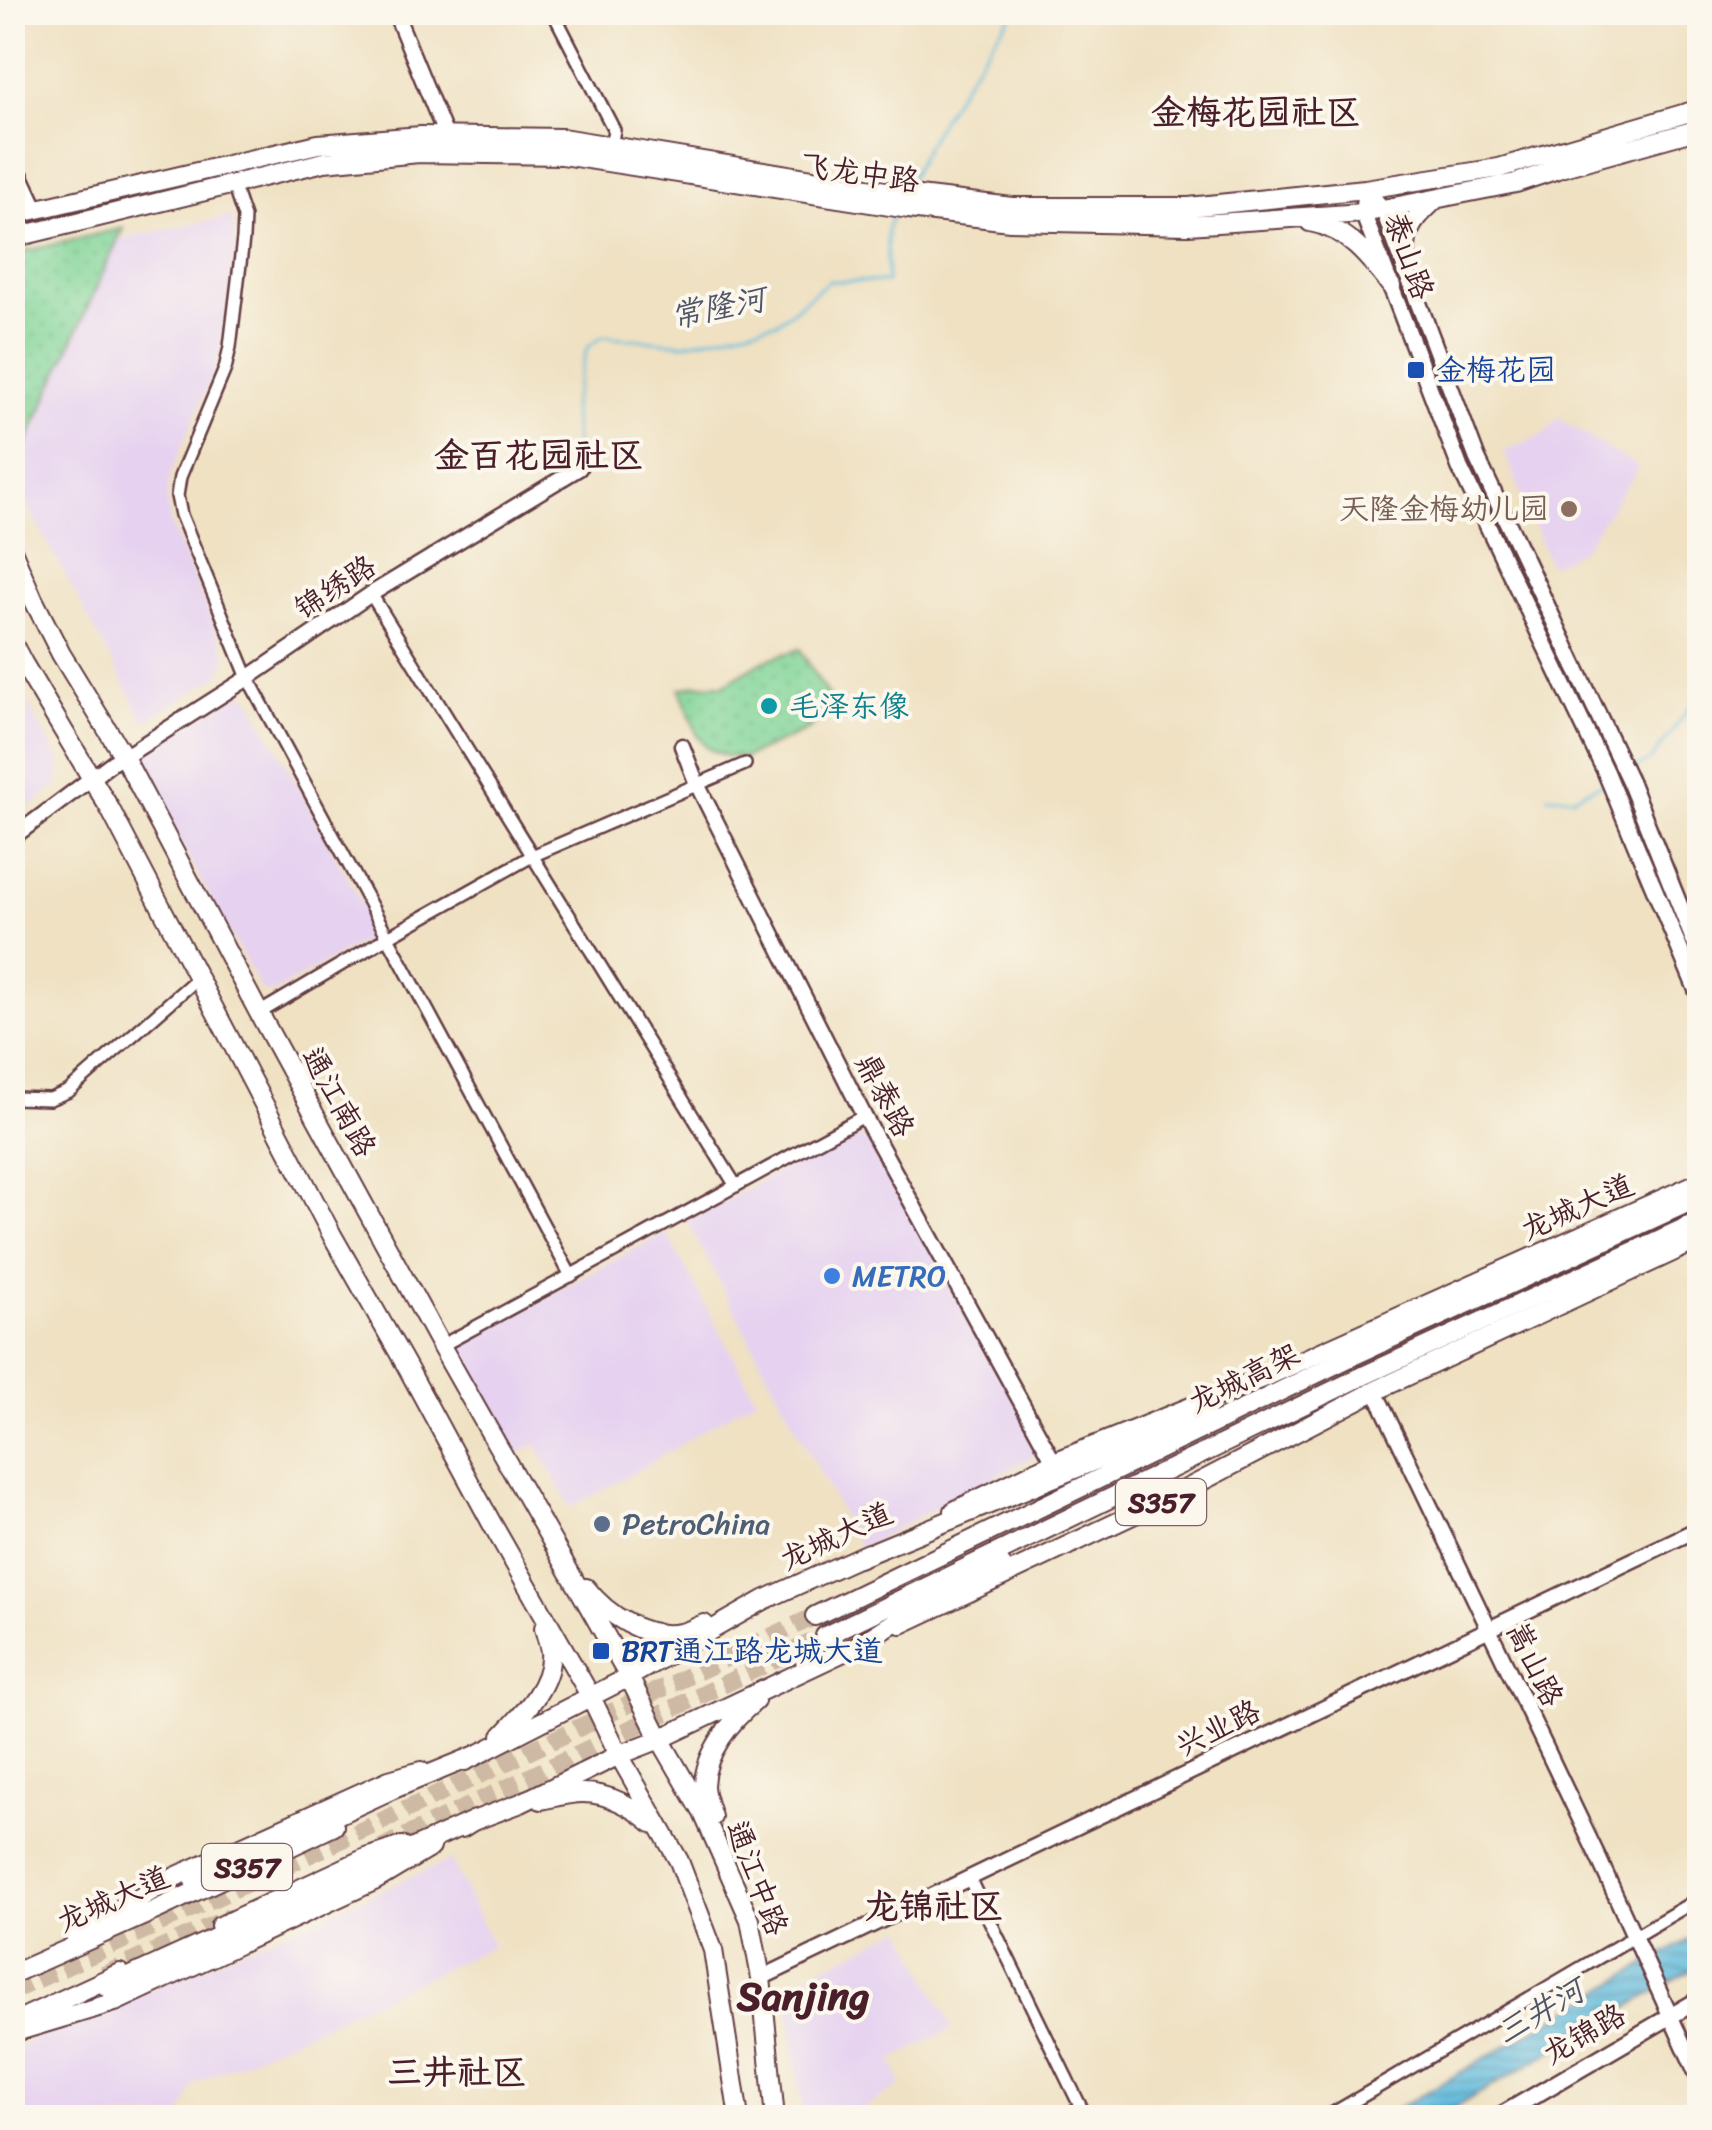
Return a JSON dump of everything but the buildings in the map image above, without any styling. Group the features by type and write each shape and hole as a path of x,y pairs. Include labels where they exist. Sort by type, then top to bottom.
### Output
{"main road":[{"name":"飞龙中路","path":"12,238 324,162 418,153 562,156 900,200 1012,207 1188,206 1365,188 1499,168 1700,109"},
{"name":"飞龙中路","path":"12,214 318,144 445,136 562,138 1010,220 1188,225 1363,213 1516,183 1700,129"},
{"name":"泰山路","path":"1365,188 1383,209 1477,458 1612,768 1612,789 1700,998"},
{"name":"泰山路","path":"1365,188 1363,213 1460,468 1612,768 1630,782 1700,956"},
{"path":"1406,272 1406,239 1416,218 1436,199"},
{"path":"1285,218 1323,224 1350,240 1372,260 1391,286"},
{"name":"通江南路","path":"12,550 61,654 124,757 442,1346 629,1676"},
{"path":"12,642 93,780 332,1235 679,1861 713,1950 739,2118"},
{"name":"龙城大道","path":"12,1974 374,1807 591,1697 764,1600 1054,1462 1266,1377 1700,1182"},
{"name":"龙城高架","path":"815,1616 1354,1356 1700,1197"},
{"name":"龙城高架","path":"825,1636 1370,1383 1700,1221"},
{"path":"1370,1383 1700,1239"},
{"path":"858,1558 1354,1356"},
{"name":"S357","path":"12,2023 366,1858 521,1804 618,1755 772,1687 862,1643 926,1602 1370,1383"},
{"path":"559,1554 611,1613 656,1634 680,1633 764,1600"},
{"path":"194,1881 486,1750 537,1694 551,1656 543,1623 525,1581"},
{"name":"通江中路","path":"629,1676 702,1813 750,1920 761,1978 775,2118"},
{"path":"727,1865 704,1785 726,1728 772,1687"},
{"path":"521,1804 582,1793 599,1795 636,1810 670,1843"},
{"path":"108,1987 474,1821"},
{"path":"12,2033 115,2002 376,1880 474,1821"},
{"name":"龙锦路","path":"1496,2118 1700,1999"},
{"name":"龙锦路","path":"1513,2118 1671,2015 1700,2010"}],"street":[{"path":"394,12 454,154"},
{"path":"553,12 614,130 610,146"},
{"path":"12,154 38,209"},
{"path":"233,184 244,217 244,239 230,347 225,369 180,477 177,496 182,516 248,678 571,1276"},
{"name":"锦绣路","path":"12,849 112,762 248,678 372,594 578,468"},
{"path":"372,594 736,1186"},
{"name":"鼎泰路","path":"682,746 697,784 864,1116 1054,1462"},
{"path":"260,1014 532,856 745,764"},
{"name":"锦绣路","path":"12,838 93,780"},
{"path":"12,1098 50,1099 68,1091 199,977"},
{"path":"442,1346 864,1116"},
{"name":"嵩山路","path":"1370,1383 1671,2015"},
{"name":"兴业路","path":"761,1978 1700,1528"},
{"path":"969,1878 1086,2118"},
{"path":"1325,2118 1700,1898"},
{"path":"1671,2015 1700,2081"}],"shaded area":[{"path":"233,216 236,252 222,348 171,473 167,496 170,521 227,657 220,675 145,722 13,474 118,239"},
{"name":"天隆金梅幼儿园","path":"1558,418 1639,468 1582,550 1550,566 1504,451 1544,434"},
{"path":"12,675 60,762 57,785 13,821"},
{"path":"241,693 249,696 375,928 372,936 271,994 261,990 141,770 149,749"},
{"path":"844,1137 860,1137 877,1145 1040,1448 1036,1455 860,1548 687,1221"},
{"path":"666,1232 756,1398 571,1507 536,1444 517,1454 462,1353 467,1340"},
{"path":"451,1860 493,1946 194,2084 181,2117 13,2117 12,2049"},
{"path":"903,1928 953,2028 892,2060 902,2085 851,2117 803,2117 788,2001 799,1979"}],"green space":[{"path":"123,228 118,239 13,474 13,254"},
{"path":"800,649 832,703 809,729 744,758 709,749 698,736 680,689 724,684 763,661"}],"water":[{"path":"1699,1934 1699,1966 1438,2117 1382,2118"}],"waterway":[{"name":"常隆河","path":"907,185 956,96 1014,12"},
{"name":"常隆河","path":"576,448 572,405 587,348 603,336 684,344 778,322 829,281 887,282 887,229 893,215"},
{"name":"常隆河","path":"1633,769 1651,760 1700,693"},
{"name":"常隆河","path":"1548,796 1572,797 1603,783"}],"tunnel":[{"path":"12,1991 815,1616"},
{"path":"381,1848 825,1636"},
{"path":"150,1904 194,1881"},
{"path":"104,1975 230,1917"}],"place":[{"name":"金梅花园","path":"1416,370"},
{"name":"天隆金梅幼儿园","path":"1569,509"},
{"name":"毛泽东像","path":"769,706"},
{"name":"METRO","path":"832,1276"},
{"name":"PetroChina","path":"602,1524"},
{"name":"BRT通江路龙城大道","path":"601,1651"}],"district":[{"name":"金梅花园社区","path":"1256,112"},
{"name":"金百花园社区","path":"539,455"},
{"name":"龙锦社区","path":"934,1906"},
{"name":"Sanjing","path":"803,1996"},
{"name":"三井社区","path":"457,2072"}],"water label":[{"name":"三井河","path":"1540,2011"}]}
